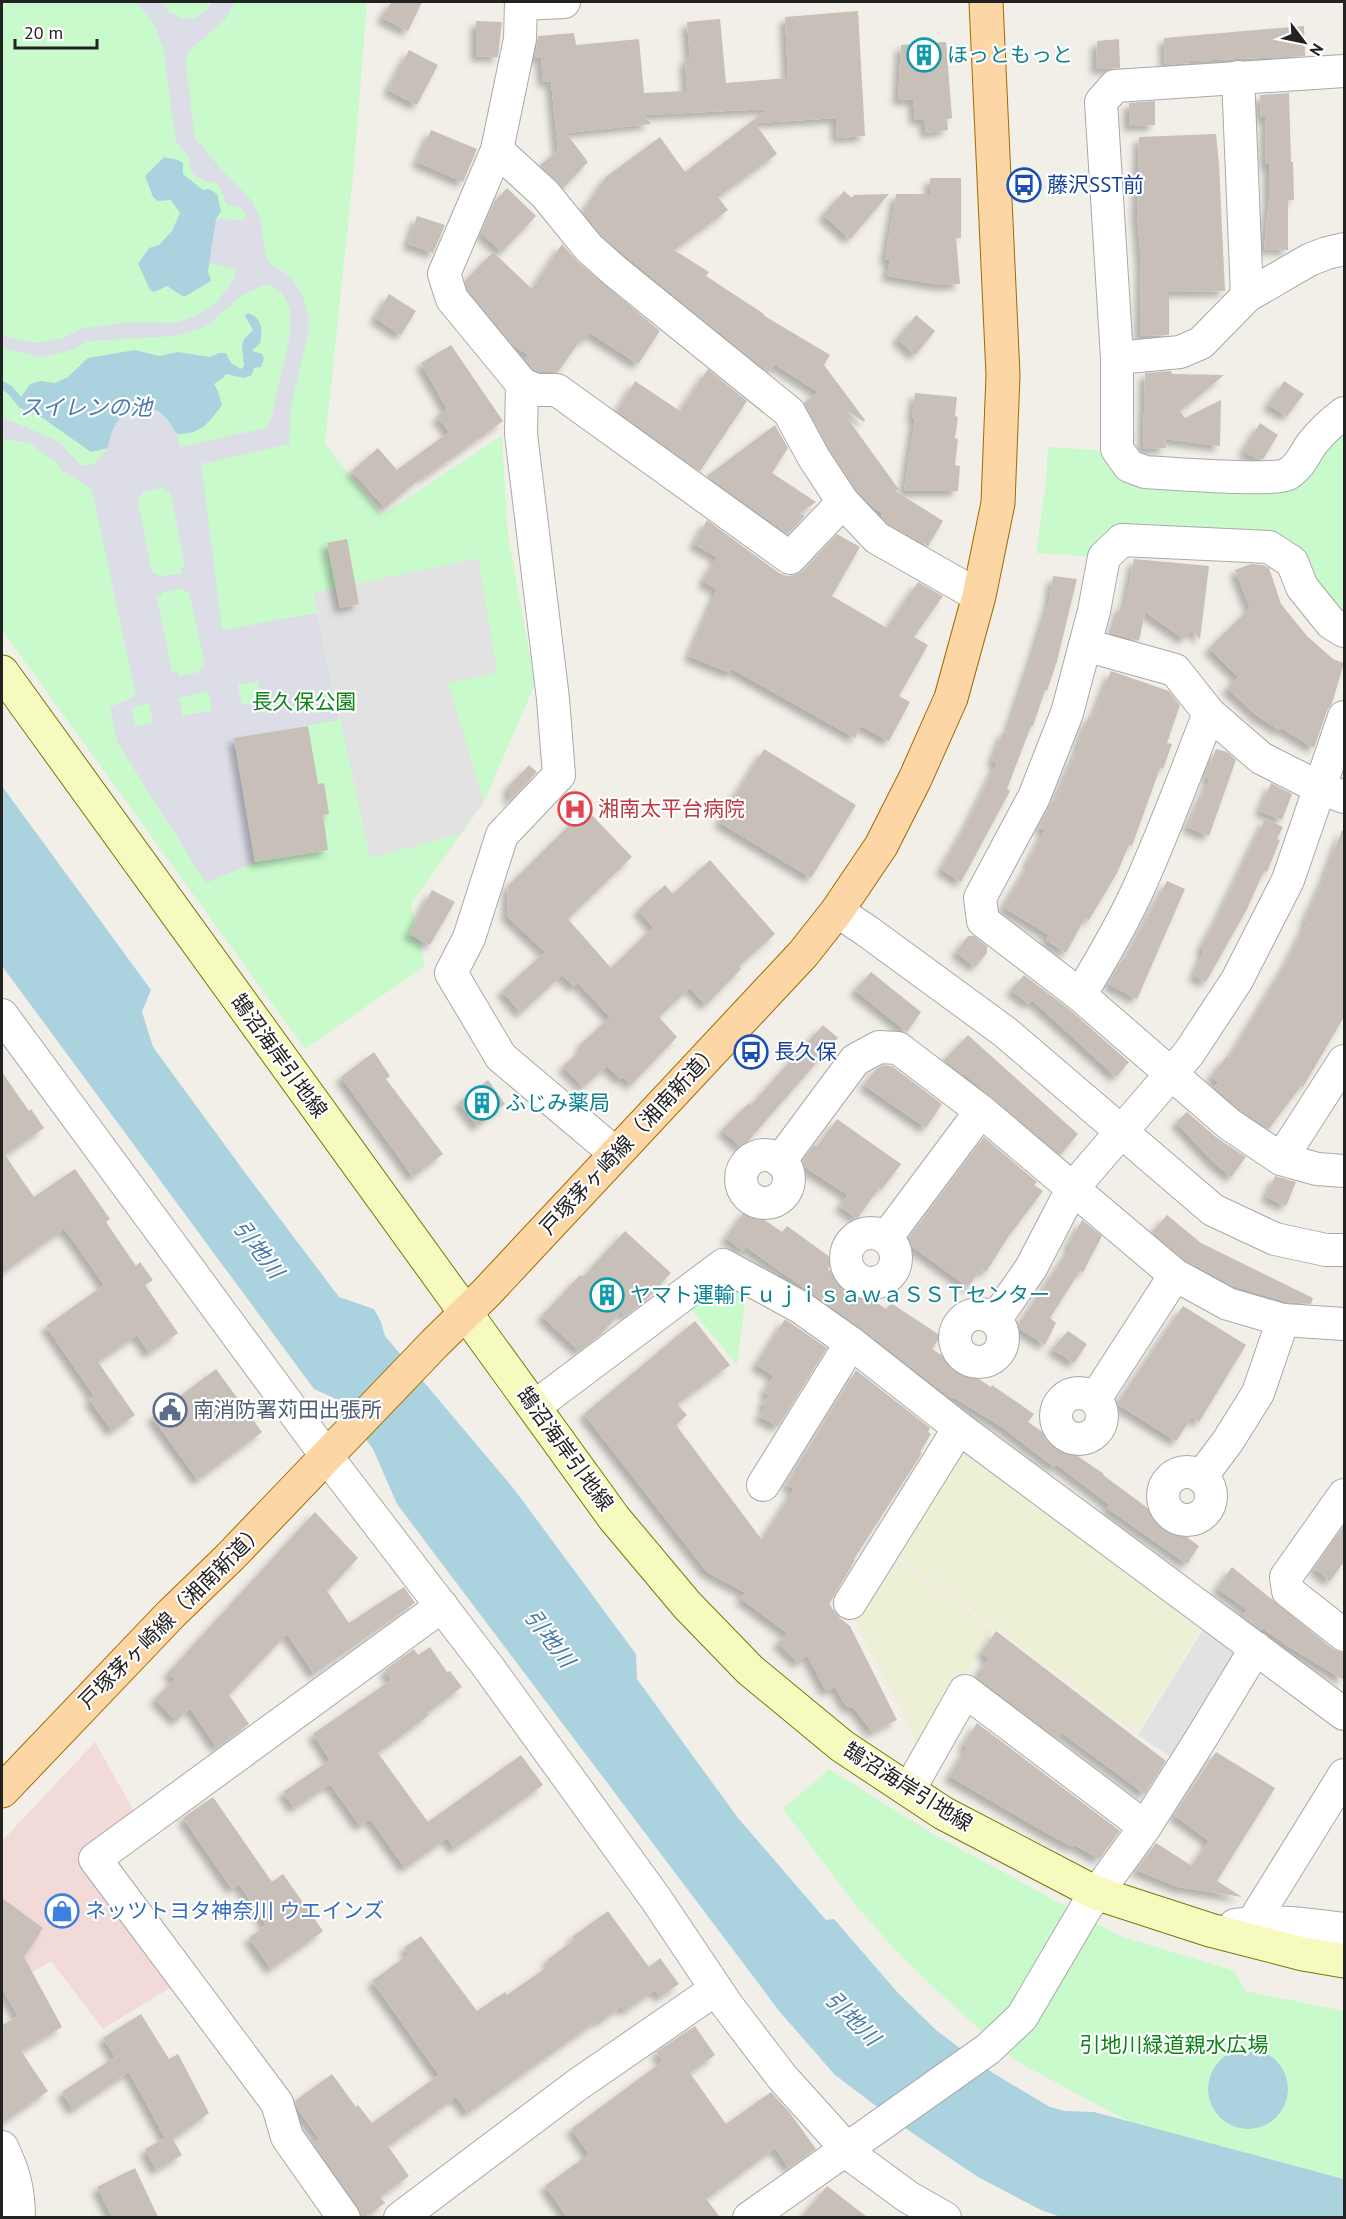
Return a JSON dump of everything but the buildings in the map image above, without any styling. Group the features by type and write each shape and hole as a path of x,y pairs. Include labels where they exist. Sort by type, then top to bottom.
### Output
{"main road":[{"name":"戸塚茅ヶ崎線（湘南新道）","path":"2,1791 171,1614 335,1450 803,954 837,911 881,846 915,779 951,698 979,596 998,503 1004,375 986,2"}],"street":[{"path":"564,2 521,2 520,39 497,150 444,274 452,299 522,384 536,390 557,390 790,558 843,502"},
{"path":"1344,71 1115,87 1101,102 1117,358 1117,449 1129,466 1145,472 1286,476 1299,466 1312,444 1330,424 1344,413"},
{"path":"1238,77 1247,296"},
{"path":"497,150 545,194 589,248 609,266 789,412 814,458 843,502 877,538 979,596"},
{"path":"1117,358 1180,351 1201,343 1247,296 1309,261 1344,249"},
{"path":"522,384 521,434 553,699 559,775 502,835 469,938 451,973 501,1057 616,1154"},
{"path":"1344,631 1332,623 1302,587 1292,562 1269,547 1122,540 1104,557 1086,645 1067,713 1034,796 980,898 983,921 1080,995 1229,1124 1281,1159 1317,1169 1344,1171"},
{"path":"1086,645 1175,670 1209,713 1261,758 1332,792"},
{"name":"鵠沼海岸引地線","path":"2,672 614,1518 687,1605 750,1670 842,1746 943,1813 1096,1893 1210,1930 1303,1954 1344,1961"},
{"path":"1080,995 1109,946 1139,887 1209,713"},
{"path":"995,1320 1031,1268 1072,1190 1189,1053 1237,980 1332,792 1344,717"},
{"path":"837,911 1005,1032 1213,1210 1275,1239 1326,1250 1344,1250"},
{"path":"2,1015 335,1450 442,1606 656,1899 716,1989 782,2077 846,2149 908,2197 945,2217"},
{"path":"780,1161 855,1060 879,1047 898,1048 981,1111 1175,1275 1228,1304 1283,1320 1344,1324"},
{"path":"1281,1159 1344,1061"},
{"path":"886,1238 981,1111"},
{"path":"534,1407 723,1265 800,1307 851,1343 959,1428 1344,1714"},
{"path":"1095,1399 1175,1275"},
{"path":"1201,1477 1228,1441 1258,1393 1283,1320"},
{"path":"763,1485 851,1343"},
{"path":"850,1603 959,1428"},
{"path":"1344,1495 1286,1577 1288,1591 1344,1635"},
{"path":"344,2217 287,2137 276,2103 95,1859 442,1606"},
{"path":"749,2217 988,2049 1022,2017 1086,1908 1145,1827 1256,1648"},
{"path":"909,1790 965,1691 1145,1827"},
{"path":"1256,1922 1258,1914 1344,1775"},
{"path":"1210,1930 1256,1922 1308,1924 1344,1929"},
{"path":"400,2217 577,2085 716,1989"},
{"path":"2,2147 13,2169 19,2200 19,2217"}],"shaded area":[{"path":"136,2 163,2 169,12 181,18 194,19 206,11 212,2 235,2 225,19 188,52 186,65 195,138 251,200 260,217 267,261 292,278 303,297 309,317 307,338 291,406 289,444 201,464 222,630 317,613 339,720 235,738 255,862 206,883 117,742 110,707 136,696 92,489 63,471 56,462 29,443 2,439 2,417 58,441 82,466 94,464 108,448 111,431 120,418 135,410 152,409 161,413 177,434 180,447 266,428 271,420 290,335 290,309 282,293 267,284 244,294 205,327 175,336 88,341 69,351 43,357 2,348 2,333 7,337 37,343 61,339 80,329 128,322 174,323 198,315 217,302 235,277 236,269 200,261 211,218 243,221 246,216 242,207 227,205 220,186 214,182 206,182 192,173 188,156 176,142 163,47 153,22","holes":["164,487 166,492 170,491 185,566 181,567 181,573 159,577 157,573 152,573 137,497 142,496 142,492","182,588 184,592 189,591 205,666 200,668 200,672 179,676 177,671 172,672 157,598 162,596 161,593","258,681 261,701 242,705 238,685","208,691 212,710 183,716 179,698","149,703 153,723 135,727 131,708"]},
{"path":"478,558 497,673 448,683 484,802 460,834 370,858 313,593"},
{"path":"1205,1626 1237,1652 1175,1760 1138,1735"},
{"name":"ネッツトヨタ神奈川 ウエインズ","path":"95,1742 138,1818 87,1860 173,1986 103,2029 51,1961 2,1991 2,1841"}],"green space":[{"name":"長久保公園","path":"2,2 367,2 354,167 325,444 382,515 502,435 508,535 535,684 484,802 411,904 425,966 305,1049 2,630"},
{"path":"1344,423 1344,615 1319,586 1302,556 1292,544 1273,535 1092,557 1036,553 1046,481 1048,447 1107,451 1116,474 1133,484 1262,491"},
{"path":"720,1282 746,1296 737,1365 690,1308"},
{"path":"962,1444 1202,1626 1137,1734 894,1553"},
{"path":"893,1556 993,1630 919,1749 854,1619"},
{"name":"引地川緑道親水広場","path":"829,1769 933,1834 1120,1936 1235,1971 1245,1991 1344,2011 1344,2178 1157,2134 1120,2117 1016,2061 902,1957 857,1907 783,1809"}],"water":[{"path":"164,157 183,163 183,174 203,190 209,189 217,194 221,211 216,219 208,271 211,281 184,297 167,286 154,292 150,290 138,264 149,248 159,245 172,231 180,213 171,200 158,201 153,197 145,176"},
{"name":"スイレンの池","path":"248,313 259,321 260,325 260,343 252,351 262,354 264,359 261,367 254,368 252,375 244,378 226,374 214,384 222,405 208,423 198,430 177,434 159,412 139,409 126,414 117,422 108,448 91,452 44,419 18,407 21,397 30,384 41,381 55,383 68,377 88,358 135,350 159,356 178,352 209,357 226,353 231,363 241,369 244,366 242,346 244,339 253,330 245,316"},
{"name":"引地川","path":"2,786 151,990 142,1012 153,1047 339,1297 374,1309 385,1336 514,1489 636,1654 637,1679 738,1818 826,1920 834,1919 898,1993 936,2030 993,2073 1050,2107 1065,2111 1094,2112 1344,2179 1344,2217 1061,2217 1041,2210 978,2177 908,2130 835,2075 780,2012 397,1504 373,1449 336,1399 314,1389 2,966"},
{"path":"1248,2049 1263,2052 1276,2061 1285,2074 1288,2089 1285,2104 1276,2117 1263,2126 1248,2129 1233,2126 1220,2117 1211,2104 1208,2089 1211,2074 1220,2061 1233,2052"}],"waterway":[{"path":"2,385 10,390 20,402"}],"place":[{"name":"ほっともっと","path":"924,55"},
{"name":"藤沢SST前","path":"1024,185"},
{"name":"湘南太平台病院","path":"575,809"},
{"name":"長久保","path":"751,1052"},
{"name":"ふじみ薬局","path":"482,1103"},
{"name":"ヤマト運輸ＦｕｊｉｓａｗａＳＳＴセンター","path":"607,1295"},
{"name":"南消防署苅田出張所","path":"170,1410"},
{"name":"ネッツトヨタ神奈川 ウエインズ","path":"62,1911"}]}
